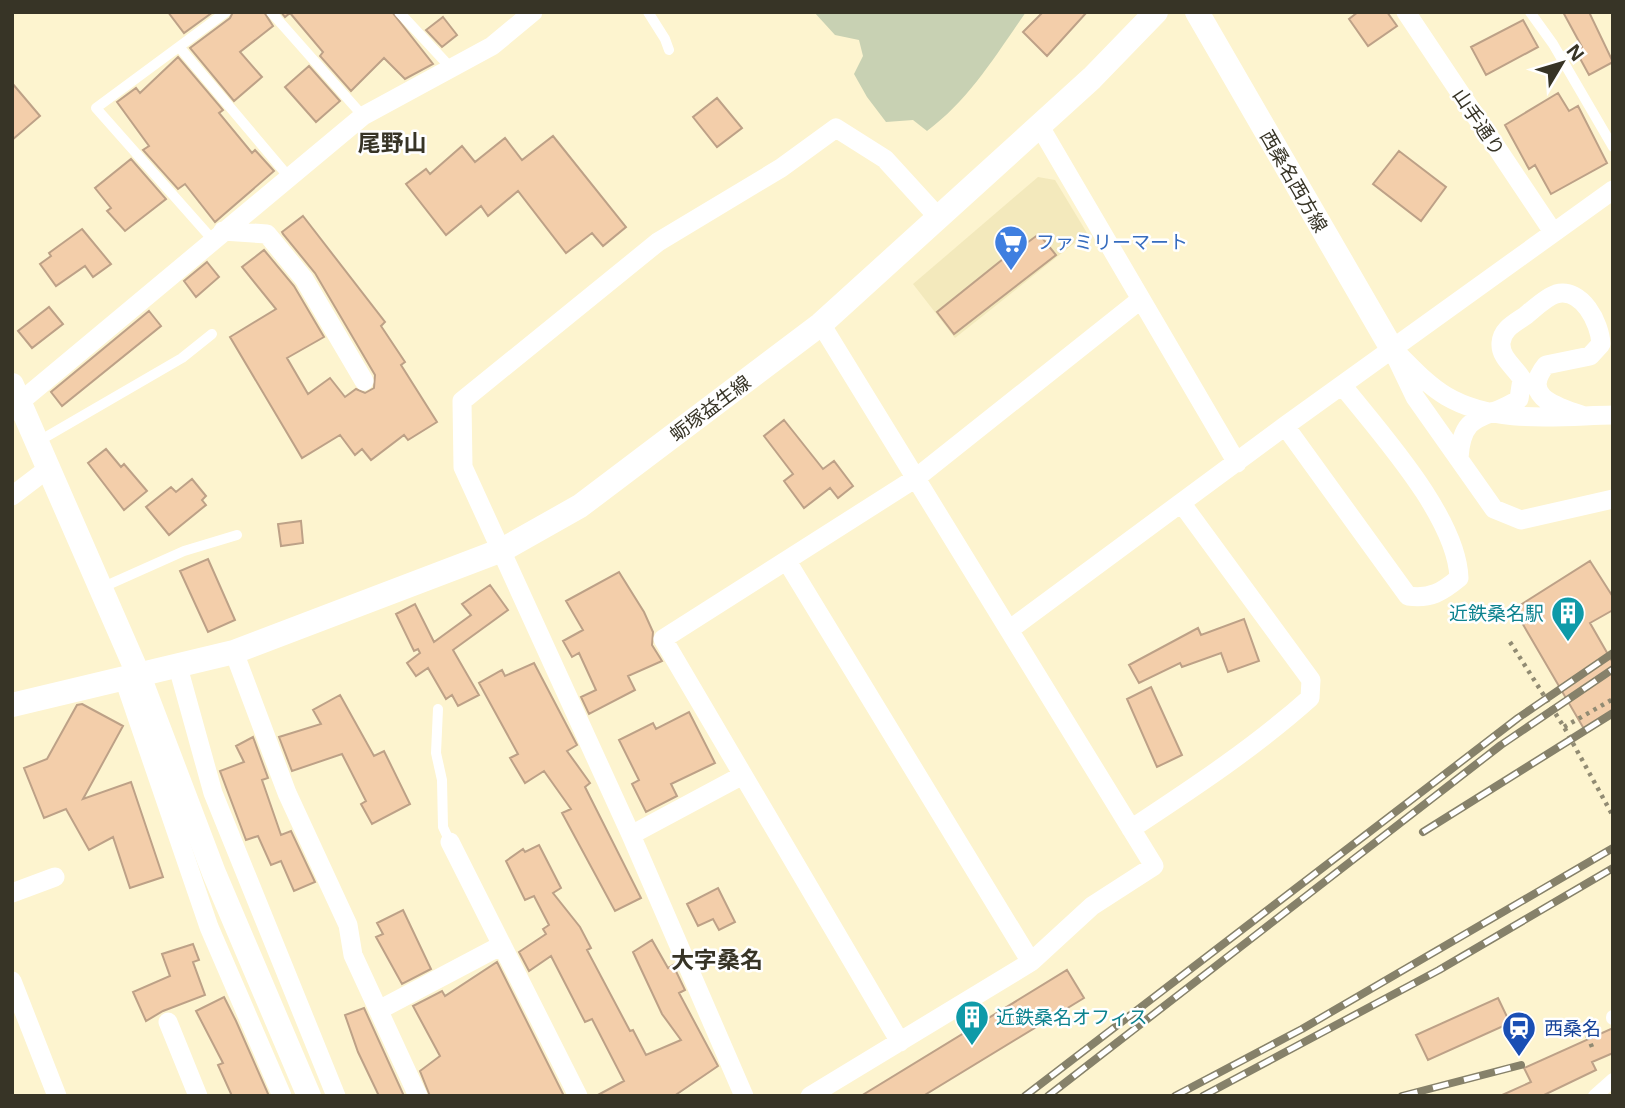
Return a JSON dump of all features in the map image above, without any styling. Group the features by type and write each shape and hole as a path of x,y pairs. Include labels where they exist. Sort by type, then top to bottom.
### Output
{"street":[{"path":"282,1096 209,927 132,678 100,588 16,393 83,352 217,235 363,116 492,46 533,12"},
{"name":"蛎塚益生線","path":"12,705 234,652 502,550 580,506 821,324 1092,78 1156,12"},
{"name":"西桑名西方線","path":"1197,12 1392,349"},
{"name":"山手通り","path":"1406,12 1553,232"},
{"path":"1039,125 1237,463"},
{"path":"744,1096 631,835 463,467 461,401 658,242 781,168 836,128 885,159 938,217"},
{"path":"1009,630 1285,426 1613,190"},
{"path":"217,235 267,234 304,279 364,381"},
{"path":"1459,458 1464,431 1470,422 1489,411 1509,406 1519,399 1522,391 1522,379 1502,352 1501,341 1506,329 1555,294 1571,293 1582,302 1600,330 1601,344 1590,356 1546,365 1538,379 1538,391 1543,399 1552,404 1584,416"},
{"path":"900,1042 663,639 788,563 916,478 1140,300"},
{"path":"810,1096 1031,962 1092,906 1154,866 821,324"},
{"path":"1392,349 1447,397 1489,411 1530,416 1613,415"},
{"path":"1392,349 1415,397 1494,509 1521,520 1613,499"},
{"path":"1285,426 1408,596 1424,598 1442,592 1459,578 1458,557 1416,479 1342,385"},
{"path":"12,496 50,467"},
{"path":"1131,829 1216,774 1273,731 1310,698 1311,680 1182,504"},
{"path":"788,563 1031,962"},
{"path":"234,652 273,760 348,925 353,955 418,1096"},
{"path":"178,667 213,793 336,1096"},
{"path":"132,678 309,1096"},
{"path":"631,835 743,775"},
{"path":"450,842 578,1096"},
{"path":"12,892 55,877"},
{"path":"379,1010 502,945"},
{"path":"12,981 17,1007 57,1096"},
{"path":"168,1022 198,1096"},
{"path":"1595,1096 1613,1080"}],"lane":[{"path":"217,235 96,108 226,12"},
{"path":"271,12 363,116"},
{"path":"399,12 452,68"},
{"path":"648,12 665,39 668,50"},
{"path":"1530,12 1553,44 1613,147"},
{"path":"180,48 288,176"},
{"path":"38,441 182,358 212,334"},
{"path":"100,588 184,551 237,535"},
{"path":"438,709 436,753 442,780 443,827 450,842"}],"path":[{"path":"1510,642 1564,727 1613,816"},
{"path":"1564,727 1613,699"},
{"path":"1592,1047 1585,1030 1613,1017"}],"shaded area":[{"path":"1038,177 1055,180 1087,233 955,338 913,284"}],"green space":[{"path":"814,12 1026,12 969,91 927,131 913,120 886,122 854,74 863,56 859,40 835,35"}],"building":[{"path":"168,12 213,12 184,33"},
{"path":"233,12 264,12 273,26 240,52 262,77 234,101 190,48 230,18"},
{"path":"281,12 392,12 433,64 405,79 384,58 351,91 320,56 323,52 290,13 285,17"},
{"path":"1043,12 1087,12 1047,56 1023,32"},
{"path":"1358,12 1387,12 1397,26 1368,46 1349,19"},
{"path":"1563,12 1589,12 1613,62 1589,75 1576,51 1582,47"},
{"path":"443,17 457,35 442,47 426,30"},
{"path":"1523,20 1538,47 1486,75 1471,47"},
{"path":"178,57 223,110 219,113 252,153 255,150 274,171 215,222 185,184 178,189 143,150 149,146 117,102 136,88 140,93"},
{"path":"309,66 340,101 316,122 285,87"},
{"path":"12,83 40,116 12,140"},
{"path":"1558,93 1569,111 1578,106 1607,163 1551,194 1535,165 1529,169 1505,125"},
{"path":"717,98 742,128 717,147 693,117"},
{"path":"553,136 626,227 603,246 592,233 566,253 518,191 488,216 481,206 446,235 406,184 426,169 430,174 462,146 475,162 505,138 522,160"},
{"path":"1399,151 1446,187 1421,221 1373,184"},
{"path":"131,159 166,199 125,231 107,211 111,208 95,188"},
{"path":"303,216 385,322 381,326 405,362 401,365 437,422 408,440 404,435 371,460 362,449 355,455 340,435 302,458 230,337 276,309 242,267 264,250 294,286 324,337 287,358 308,394 330,378 345,397 356,389 365,393 374,388 375,375 315,273 282,232"},
{"path":"82,229 111,264 93,277 85,266 56,286 40,264 51,256 49,253"},
{"name":"ファミリーマート","path":"1039,234 1056,255 954,334 937,312 1023,243 1024,245"},
{"path":"207,262 219,277 196,297 184,281"},
{"path":"49,307 63,324 32,348 18,331"},
{"path":"149,311 161,326 62,406 51,392"},
{"path":"784,420 823,469 834,461 853,486 838,498 830,488 804,508 784,481 793,474 764,436"},
{"path":"106,449 121,467 124,464 147,491 124,510 88,463"},
{"path":"192,479 206,496 202,500 206,505 169,535 146,507 171,487 176,492"},
{"path":"301,521 303,543 281,546 278,524"},
{"path":"208,559 235,620 208,632 180,571"},
{"name":"近鉄桑名駅","path":"1590,561 1613,597 1613,610 1590,623 1613,663 1613,712 1584,729 1514,609"},
{"path":"619,572 644,612 653,632 652,645 662,661 628,676 635,690 589,714 581,697 596,690 579,653 572,657 563,641 583,630 566,601"},
{"path":"490,585 508,610 453,650 479,695 458,706 452,695 446,699 428,668 416,676 407,663 420,653 418,649 414,651 396,614 415,604 434,642 471,615 462,604"},
{"path":"1244,619 1259,661 1228,672 1221,653 1182,667 1180,663 1139,683 1129,665 1198,628 1201,635"},
{"path":"534,663 577,745 567,751 590,783 585,787 641,898 615,911 562,813 571,809 544,771 525,783 510,758 518,754 479,683 502,670 505,676"},
{"path":"1151,687 1182,755 1157,767 1127,699"},
{"path":"340,695 374,756 384,751 410,804 372,824 361,804 366,801 342,754 292,771 279,737 321,724 313,710"},
{"path":"82,704 123,726 83,799 131,782 163,877 130,888 113,837 89,850 66,809 44,818 24,768 47,759 77,705"},
{"path":"689,712 715,763 671,784 677,796 646,812 632,784 639,780 619,740 653,723 656,729"},
{"path":"253,737 268,778 262,780 281,835 291,831 315,882 294,891 281,861 271,865 258,836 246,840 220,771 244,762 236,746"},
{"path":"539,845 561,888 553,893 580,927 591,948 587,950 630,1031 633,1030 646,1055 681,1040 662,1014 633,952 652,940 668,968 673,965 685,990 679,993 718,1066 674,1096 596,1096 624,1081 592,1019 585,1022 551,956 529,971 519,952 546,934 543,929 549,925 534,896 525,900 506,861 523,849 525,852"},
{"path":"718,888 735,922 719,930 713,919 698,926 687,904"},
{"path":"403,910 431,969 402,984 376,937 383,934 377,923"},
{"path":"193,944 199,960 193,962 205,995 163,1011 146,1021 133,992 170,976 162,954"},
{"path":"497,962 564,1096 430,1096 420,1071 440,1056 413,1006 442,991 445,996"},
{"name":"近鉄桑名オフィス","path":"1067,970 1084,998 923,1096 861,1096"},
{"path":"224,997 269,1096 232,1096 218,1065 223,1063 196,1011"},
{"path":"1498,998 1510,1023 1428,1060 1416,1035"},
{"path":"364,1008 404,1096 379,1096 358,1052 345,1015"},
{"path":"1613,1028 1613,1053 1592,1062 1596,1070 1542,1096 1500,1096 1531,1082 1524,1068"}],"railway":[{"path":"1025,1096 1518,718 1613,653"},
{"path":"1048,1096 1501,745 1613,669"},
{"path":"1423,832 1613,713"},
{"path":"1175,1096 1302,1029 1613,848"},
{"path":"1203,1096 1439,970 1613,868"},
{"path":"1402,1096 1521,1065"}],"place":[{"name":"ファミリーマート","path":"1011,272"},
{"name":"近鉄桑名駅","path":"1568,643"},
{"name":"近鉄桑名オフィス","path":"972,1047"},
{"name":"西桑名","path":"1519,1058"}],"district":[{"name":"尾野山","path":"392,142"},
{"name":"大字桑名","path":"717,959"}]}
